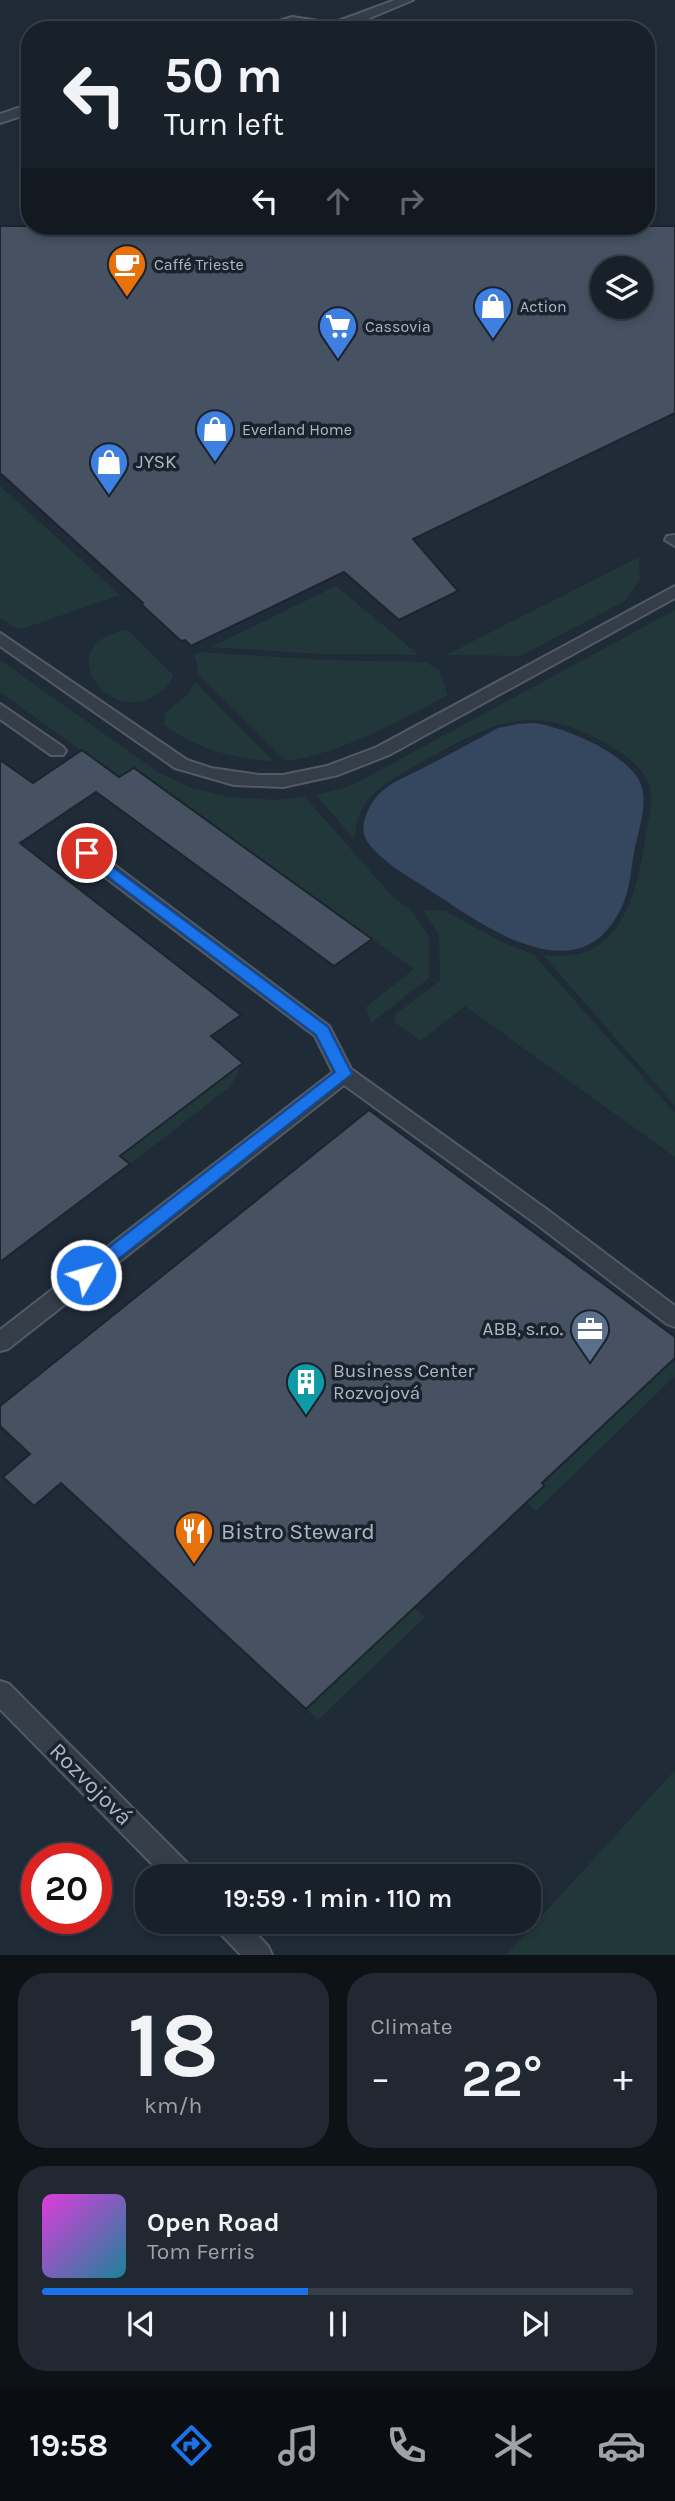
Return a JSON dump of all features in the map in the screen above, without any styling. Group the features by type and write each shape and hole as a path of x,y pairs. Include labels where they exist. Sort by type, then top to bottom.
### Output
{"lane":[{"path":"350,21 407,0"},
{"path":"0,121 21,112"},
{"path":"0,121 21,123"},
{"path":"0,638 181,764 214,776 244,782 297,779 332,771 383,751 675,592"},
{"path":"0,710 57,751"},
{"path":"87,853 322,1031 344,1074 542,1217 675,1318"},
{"path":"0,1342 344,1074"},
{"name":"Rozvojová","path":"0,1692 170,1864"},
{"path":"239,1934 259,1955"}],"green space":[{"path":"0,486 120,595 22,629 0,617"},
{"path":"639,557 640,580 625,601 520,656 446,655"},
{"path":"336,586 419,655 323,654 211,647"},
{"path":"675,610 675,1106 543,955 569,956 590,950 606,939 619,924 629,905 641,862 651,800 647,780 634,763 610,746 561,724 539,720 519,721 477,733 392,779 371,797 363,808 353,838 316,795 362,780"},
{"path":"125,630 173,675 162,691 138,702 121,701 106,693 94,680 89,666 91,651 102,639"},
{"path":"199,652 322,660 426,662 439,670 448,695 349,744 286,761 197,673 194,655"},
{"path":"0,660 158,772 191,788 229,797 277,800 305,797 393,897 411,910 429,936 429,978 371,1023 366,1007 414,969 134,768 118,777 0,692"},
{"path":"195,682 273,761 243,758 216,751 164,725 165,713 187,695"},
{"path":"423,910 445,911 504,943 533,954 675,1113 675,1157 465,1006 421,1041 394,1022 396,1014 440,981 439,935"},
{"path":"242,1064 231,1086 130,1164 120,1156"},
{"path":"671,1361 675,1364 675,1376 536,1511 527,1502 544,1486 542,1483"},
{"path":"414,1608 425,1617 318,1720 306,1709"},
{"path":"675,1770 675,1955 506,1955 525,1934 541,1934 541,1917"}],"water":[{"path":"535,723 562,730 607,751 631,770 642,788 642,816 623,904 606,931 586,946 562,951 537,948 486,926 385,860 368,843 364,834 369,808 388,786 498,728"}],"building":[{"name":"Cassovia","path":"0,226 21,226 21,235 655,235 655,226 675,226 675,413 413,539 458,591 399,620 344,572 191,646 185,640 181,641 141,604 143,603 0,473"},
{"path":"82,750 119,777 134,768 372,939 334,966 96,792 20,843 241,1015 211,1036 243,1063 120,1156 130,1164 0,1262 0,760 33,783"},
{"name":"Business Center Rozvojová","path":"369,1110 675,1337 675,1358 542,1483 544,1486 306,1709 61,1483 34,1506 3,1477 30,1454 0,1426 0,1406"}],"place":[{"name":"Caffé Trieste","path":"127,298"},
{"name":"Action","path":"493,340"},
{"name":"Cassovia","path":"338,360"},
{"name":"Everland Home","path":"215,463"},
{"name":"JYSK","path":"109,496"},
{"name":"ABB, s.r.o.","path":"590,1363"},
{"name":"Business Center Rozvojová","path":"306,1416"},
{"name":"Bistro Steward","path":"194,1565"}],"route":[{"path":"86,1275 344,1074 322,1031 87,853"}]}
